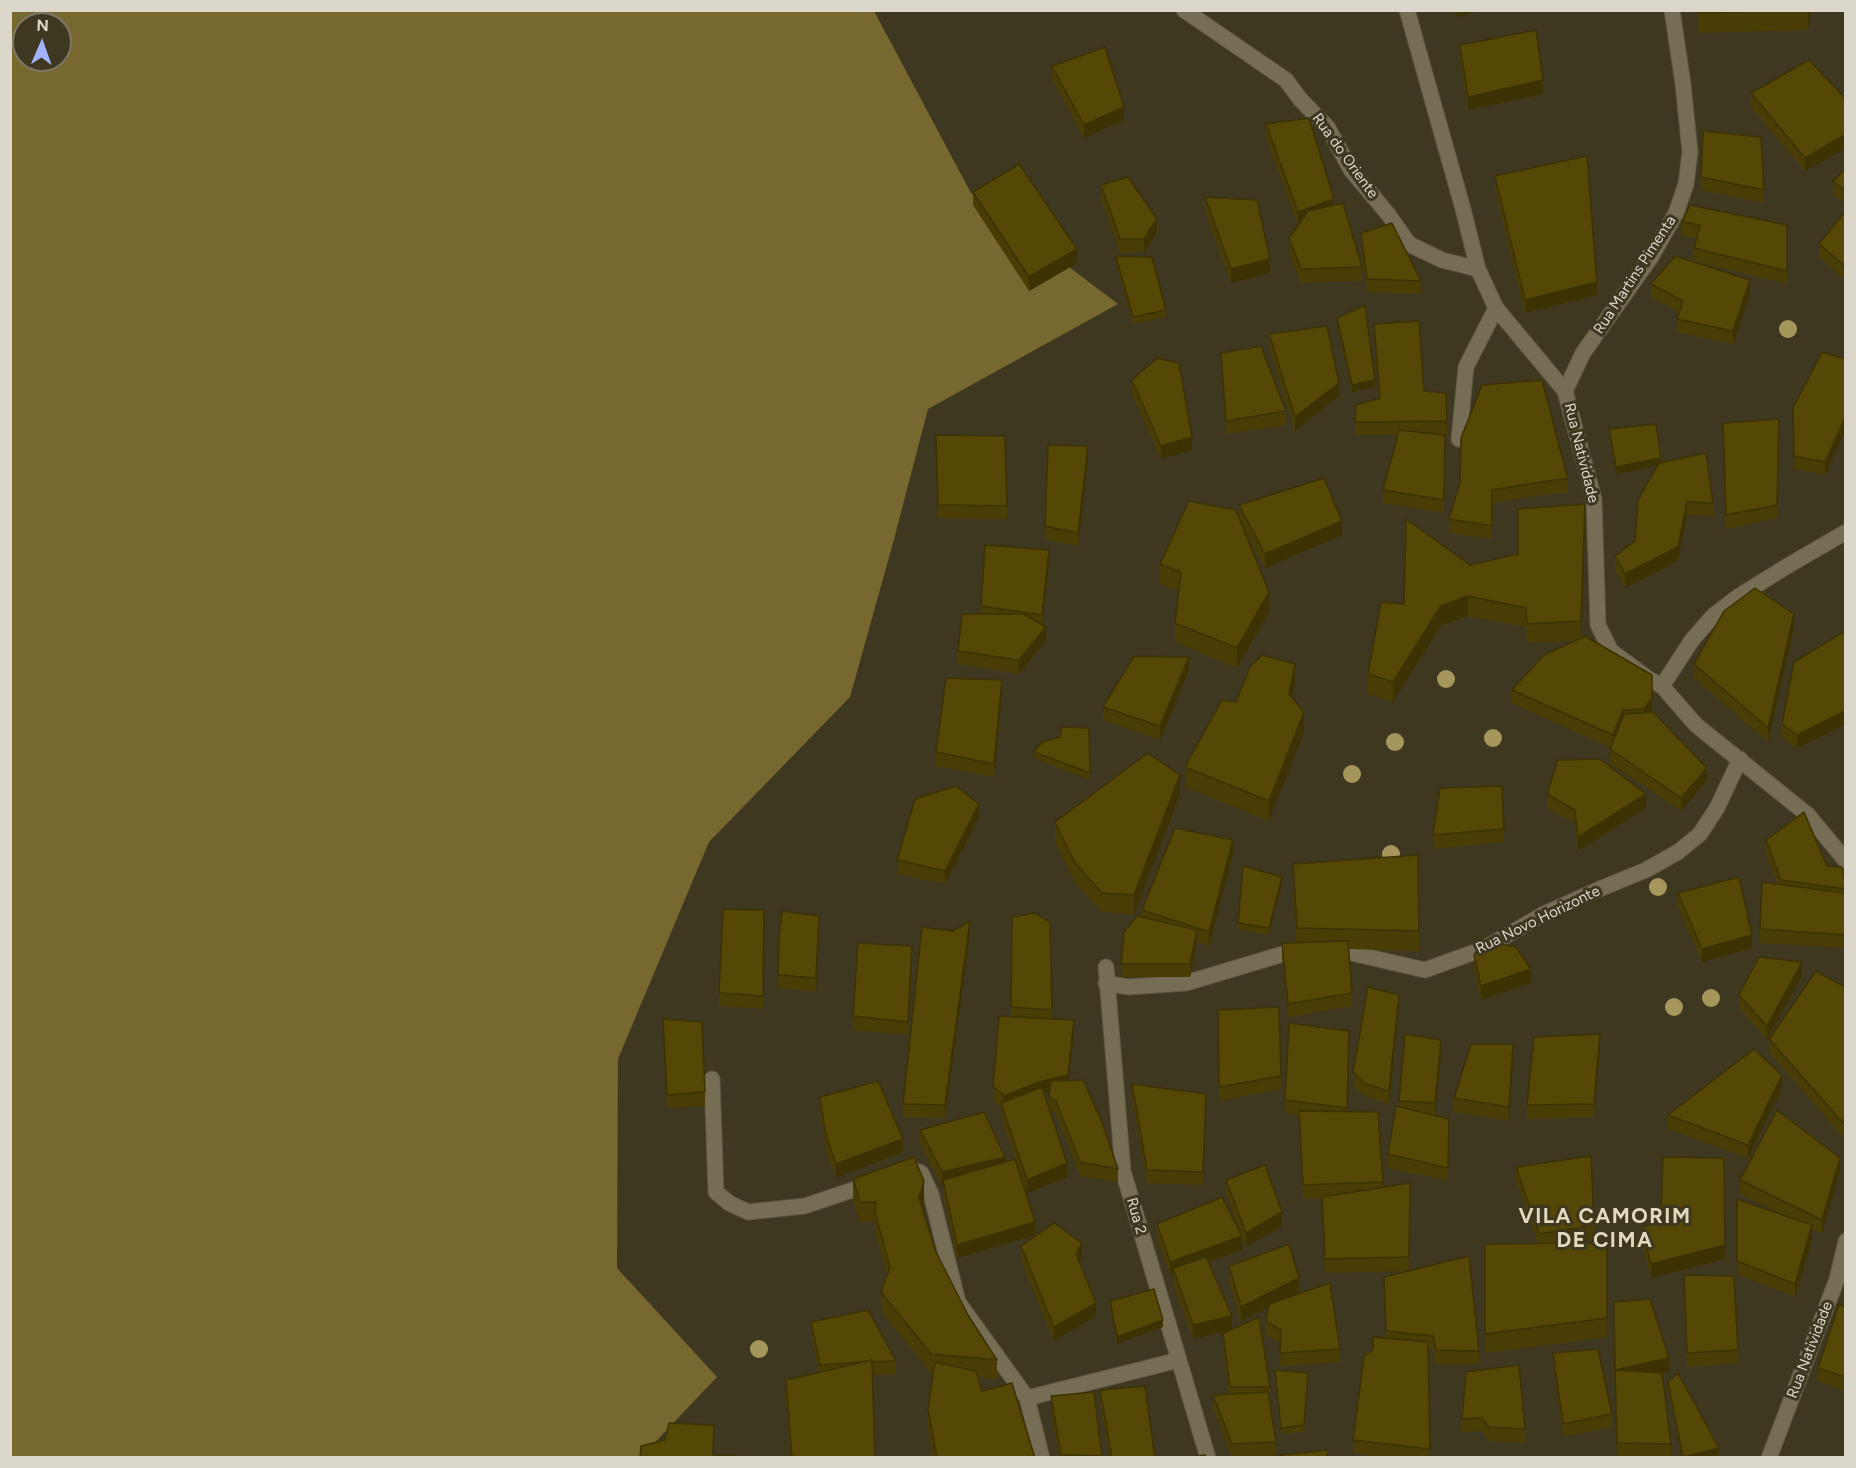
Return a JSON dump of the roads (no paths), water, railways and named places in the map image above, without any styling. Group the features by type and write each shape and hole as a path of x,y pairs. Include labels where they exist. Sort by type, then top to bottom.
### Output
{"street":[{"name":"Rua do Oriente","path":"1184,10 1286,80 1300,99 1328,128 1351,170 1388,214 1409,244 1442,260 1478,269"},
{"name":"Rua Natividade","path":"1407,10 1478,269 1496,308 1565,391 1594,499 1598,625 1611,651 1662,686 1696,725 1808,815 1845,861"},
{"name":"Rua Martins Pimenta","path":"1565,391 1583,353 1656,248 1676,213 1686,184 1690,152 1672,10"},
{"path":"1459,439 1466,367 1496,308"},
{"path":"1662,686 1692,640 1713,616 1739,596 1845,532"},
{"name":"Rua Novo Horizonte","path":"1106,983 1128,987 1186,983 1283,954 1347,952 1425,970 1483,949 1544,914 1646,870 1678,852 1700,834 1717,808 1740,759"},
{"name":"Rua 2","path":"1106,967 1123,1171 1208,1458"},
{"path":"712,1079 716,1192 729,1203 748,1212 805,1206 913,1170 921,1173 931,1194 957,1302 1027,1398 1042,1458"},
{"name":"Rua Natividade","path":"1769,1458 1841,1282 1845,1241"},
{"path":"1027,1398 1179,1360"}],"district":[{"name":"VILA CAMORIM DE CIMA","path":"1605,1229"}]}
